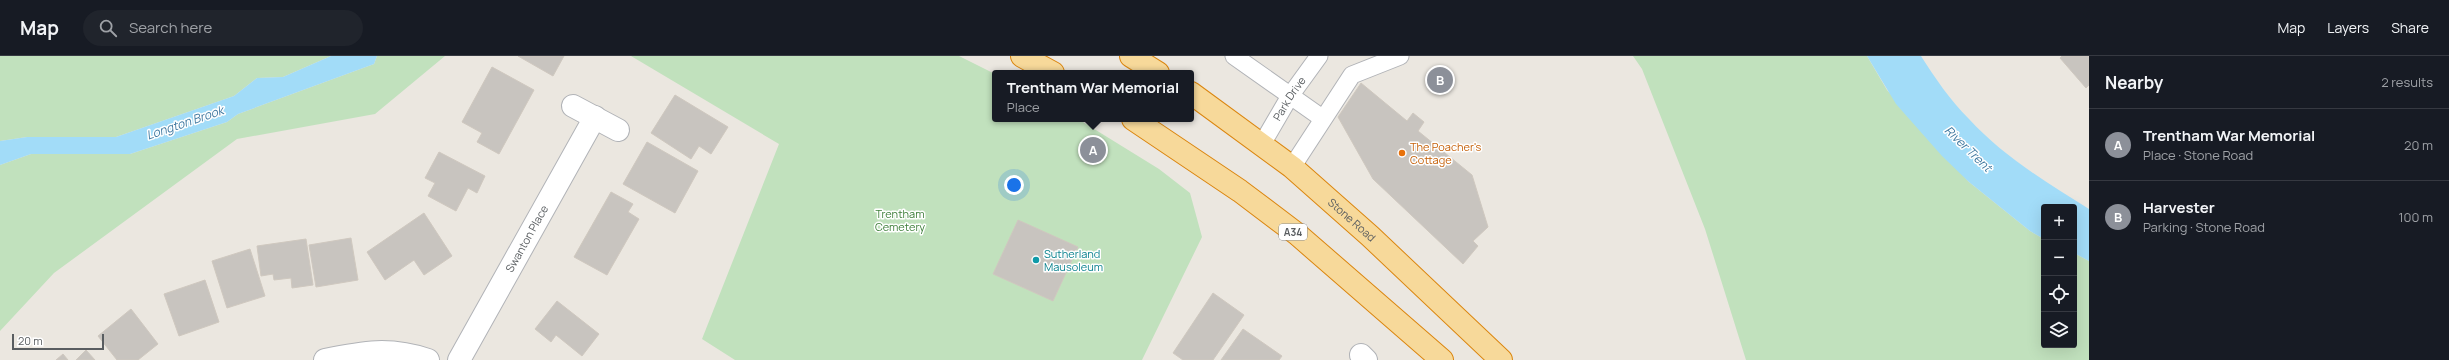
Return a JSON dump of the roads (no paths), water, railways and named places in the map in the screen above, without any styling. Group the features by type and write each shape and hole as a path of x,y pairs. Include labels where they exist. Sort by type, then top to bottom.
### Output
{"highway":[{"path":"1022,56 1048,70"},
{"path":"1131,56 1153,70"},
{"name":"Stone Road","path":"1194,96 1262,144 1292,168 1376,241 1501,360"},
{"name":"A34","path":"1137,122 1240,191 1296,234 1442,360"}],"street":[{"path":"573,106 618,130"},
{"name":"Swanton Place","path":"459,360 594,117"},
{"path":"325,360 367,351 412,355 428,360"}],"lane":[{"path":"1234,56 1322,118"},
{"name":"Park Drive","path":"1262,144 1290,96 1320,56"},
{"path":"1292,168 1322,118 1352,75 1400,56"}],"water":[{"name":"Longton Brook","path":"331,56 377,56 374,64 238,114 227,122 130,154 31,154 0,165 0,141 27,137 116,137 234,96 257,78 283,77"},
{"name":"River Trent","path":"1867,56 1921,56 1949,97 1962,112 1996,145 2026,168 2089,209 2089,261 2077,255 2077,204 2041,204 2041,237 2030,231 1969,182 1942,156 1896,104"}],"place":[{"name":"Harvester","path":"1440,80"},
{"name":"Trentham War Memorial","path":"1093,150"},
{"name":"The Poacher's Cottage","path":"1402,153"},
{"name":"Sutherland Mausoleum","path":"1036,260"}],"park label":[{"name":"Trentham Cemetery","path":"900,220"}]}
